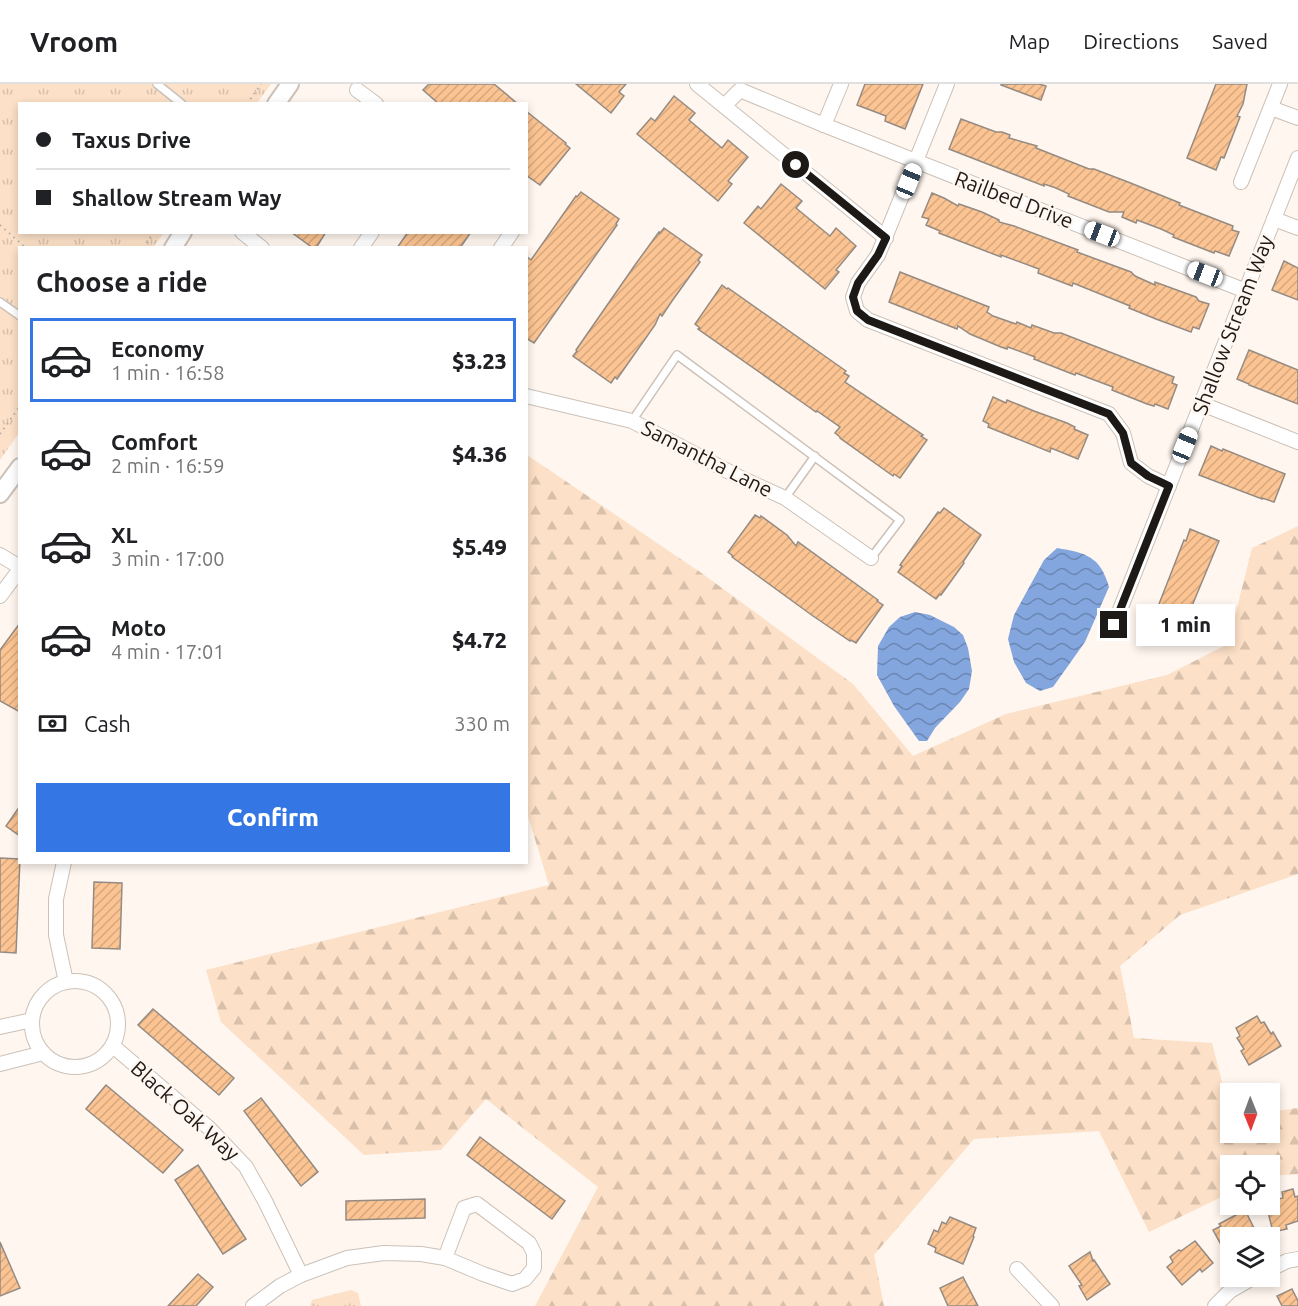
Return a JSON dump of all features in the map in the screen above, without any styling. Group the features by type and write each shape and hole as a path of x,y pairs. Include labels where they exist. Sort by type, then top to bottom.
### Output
{"street":[{"path":"277,102 290,84"},
{"path":"697,84 886,238"},
{"path":"824,125 841,84"},
{"path":"947,84 886,238 878,255 858,283 853,297 857,311 868,320 1109,414 1123,433 1131,463 1148,476 1169,486"},
{"path":"1241,182 1280,84"},
{"path":"357,90 373,102"},
{"name":"Railbed Drive","path":"724,106 740,90 916,162 1246,291"},
{"path":"1270,108 1298,118"},
{"name":"Shallow Stream Way","path":"1114,625 1298,158"},
{"path":"1274,219 1298,228"},
{"path":"244,234 260,246"},
{"name":"Samantha Lane","path":"528,396 632,421 741,478 785,498 871,558"},
{"path":"1202,404 1298,442"},
{"path":"0,494 18,470"},
{"path":"0,555 18,567"},
{"path":"0,596 18,571"},
{"path":"64,864 56,899 56,935 66,982"},
{"path":"66,982 90,983 102,990 111,999 118,1014 119,1028 112,1046 102,1058 94,1063 78,1067 66,1066 52,1060 43,1053 34,1038 33,1013 40,999 52,987 66,982"},
{"path":"0,1027 32,1020"},
{"name":"Black Oak Way","path":"112,1046 209,1128 246,1167 301,1275"},
{"path":"0,1064 43,1053"},
{"path":"253,1306 280,1286 301,1275 347,1258 384,1253 421,1254 445,1258 512,1284 525,1279 534,1268 534,1253 529,1243 477,1204 464,1208 445,1258"},
{"path":"1280,1264 1298,1259"},
{"path":"1017,1269 1052,1306"},
{"path":"1215,1306 1237,1287"}],"lane":[{"path":"157,84 180,102"},
{"path":"0,302 18,315"},
{"path":"632,421 677,355 900,520 871,558"},
{"path":"785,498 815,456"}],"path":[{"path":"248,102 261,84"},
{"path":"0,225 24,246"},
{"path":"0,434 18,409"}],"green space":[{"path":"0,84 271,84 258,102 18,102 18,234 163,234 154,246 18,246 18,434 0,460"},
{"path":"528,456 700,572 853,684 913,756 1006,714 1167,675 1228,644 1252,548 1298,526 1298,874 1180,915 1120,966 1134,1038 1212,1043 1222,1083 1220,1083 1220,1143 1280,1143 1280,1110 1298,1108 1298,1174 1280,1175 1280,1155 1220,1155 1220,1198 1149,1232 1099,1131 974,1139 874,1255 884,1306 535,1306 598,1187 486,1099 441,1150 364,1155 221,1022 206,970 549,885 528,816"},
{"path":"351,1290 358,1293 361,1306 310,1306 312,1300"}],"water":[{"path":"1057,548 1084,554 1096,562 1109,587 1085,642 1053,687 1040,691 1026,683 1014,662 1008,639 1014,615 1044,560"},
{"path":"915,612 930,615 954,627 963,635 972,671 969,689 935,728 927,741 919,741 894,706 877,675 878,646 889,627 900,617"}],"building":[{"path":"429,84 494,84 516,102 437,102 423,90"},
{"path":"576,84 626,84 619,92 624,96 611,113"},
{"path":"865,84 923,84 905,129 885,121 886,116 857,105"},
{"path":"1001,84 1039,84 1046,86 1041,100"},
{"path":"1216,84 1247,84 1243,104 1237,116 1240,117 1224,158 1221,157 1216,170 1187,158"},
{"path":"674,96 695,113 689,120 722,148 728,140 748,157 728,181 732,184 718,201 637,134 651,118 655,121"},
{"path":"528,113 570,148 540,185 528,176"},
{"path":"961,119 1010,135 1009,138 1037,146 1036,148 1128,182 1233,226 1232,230 1239,232 1229,256 1215,251 1214,253 1173,237 1174,235 1137,220 1136,223 1122,217 1124,212 1109,212 1068,196 1069,194 1056,188 1044,184 1044,186 949,149"},
{"path":"781,184 802,201 796,208 830,236 836,228 856,246 836,270 839,272 825,289 744,223 758,206 761,209"},
{"path":"581,192 619,219 534,343 528,339 528,258 531,260"},
{"path":"932,193 958,206 959,204 982,212 999,222 1078,250 1077,252 1131,272 1155,285 1155,282 1196,297 1199,301 1209,304 1199,329 1193,327 1191,332 1073,283 1072,286 1038,273 1039,269 939,233 940,231 926,225 929,219 922,217"},
{"path":"664,228 702,255 698,260 700,262 662,316 660,314 655,325 617,379 615,377 611,383 573,356 635,265"},
{"path":"294,234 325,234 317,246 310,246"},
{"path":"407,234 470,234 461,246 398,246"},
{"path":"1284,261 1298,268 1298,300 1272,290"},
{"path":"900,272 989,307 987,312 993,316 1031,328 1032,325 1054,333 1061,333 1174,377 1172,383 1177,385 1168,409 1155,404 1154,406 1147,404 1112,390 1113,387 1076,373 1075,375 1008,347 1007,349 1001,347 970,334 958,326 957,329 889,302"},
{"path":"722,285 846,371 844,373 849,376 845,382 923,435 921,436 927,440 900,478 894,474 893,476 840,438 835,433 840,427 698,329 700,328 695,324"},
{"path":"1249,350 1298,370 1298,404 1237,379"},
{"path":"993,397 1006,403 1007,400 1067,423 1088,435 1078,459 1051,448 1050,452 988,427 989,424 983,421"},
{"path":"1211,446 1285,474 1274,502 1199,475"},
{"path":"944,508 981,535 964,563 936,599 898,572 902,566 900,565 938,512 940,513"},
{"path":"755,515 760,518 761,516 787,535 796,546 798,542 883,605 856,643 813,616 728,552"},
{"path":"1190,529 1219,541 1178,638 1150,627"},
{"path":"18,626 18,711 0,701 0,650"},
{"path":"18,809 18,835 6,826"},
{"path":"0,858 18,859 20,864 16,953 0,952"},
{"path":"94,882 122,883 120,949 92,948"},
{"path":"153,1009 234,1078 219,1095 138,1025"},
{"path":"1257,1016 1261,1023 1264,1022 1271,1034 1273,1032 1281,1046 1249,1065 1241,1051 1244,1049 1237,1038 1240,1036 1236,1028"},
{"path":"106,1085 183,1150 163,1173 86,1109"},
{"path":"261,1098 318,1172 301,1186 244,1111"},
{"path":"480,1137 565,1201 552,1219 467,1155"},
{"path":"198,1165 246,1239 223,1254 175,1180"},
{"path":"1293,1189 1295,1197 1298,1196 1298,1221 1286,1225 1287,1229 1280,1230 1280,1227 1272,1227 1269,1215 1280,1215 1282,1192"},
{"path":"425,1199 425,1218 346,1220 346,1201"},
{"path":"1236,1215 1248,1215 1254,1227 1220,1227 1220,1243 1213,1230 1221,1226 1219,1224"},
{"path":"950,1217 976,1228 963,1264 935,1252 936,1248 928,1244 934,1230 938,1232 942,1222 946,1224"},
{"path":"1195,1241 1213,1263 1202,1272 1200,1269 1182,1285 1167,1267 1173,1262 1170,1257"},
{"path":"0,1242 20,1288 0,1296"},
{"path":"1090,1252 1093,1261 1110,1284 1087,1300 1079,1286 1082,1285 1069,1266"},
{"path":"198,1274 213,1287 196,1306 168,1306"},
{"path":"963,1277 978,1306 948,1306 940,1288"},
{"path":"1292,1289 1298,1306 1282,1306 1277,1296"}],"route":[{"path":"796,165 886,238 878,255 858,283 853,297 857,311 868,320 1109,414 1123,433 1131,463 1148,476 1169,486 1114,625"}]}
